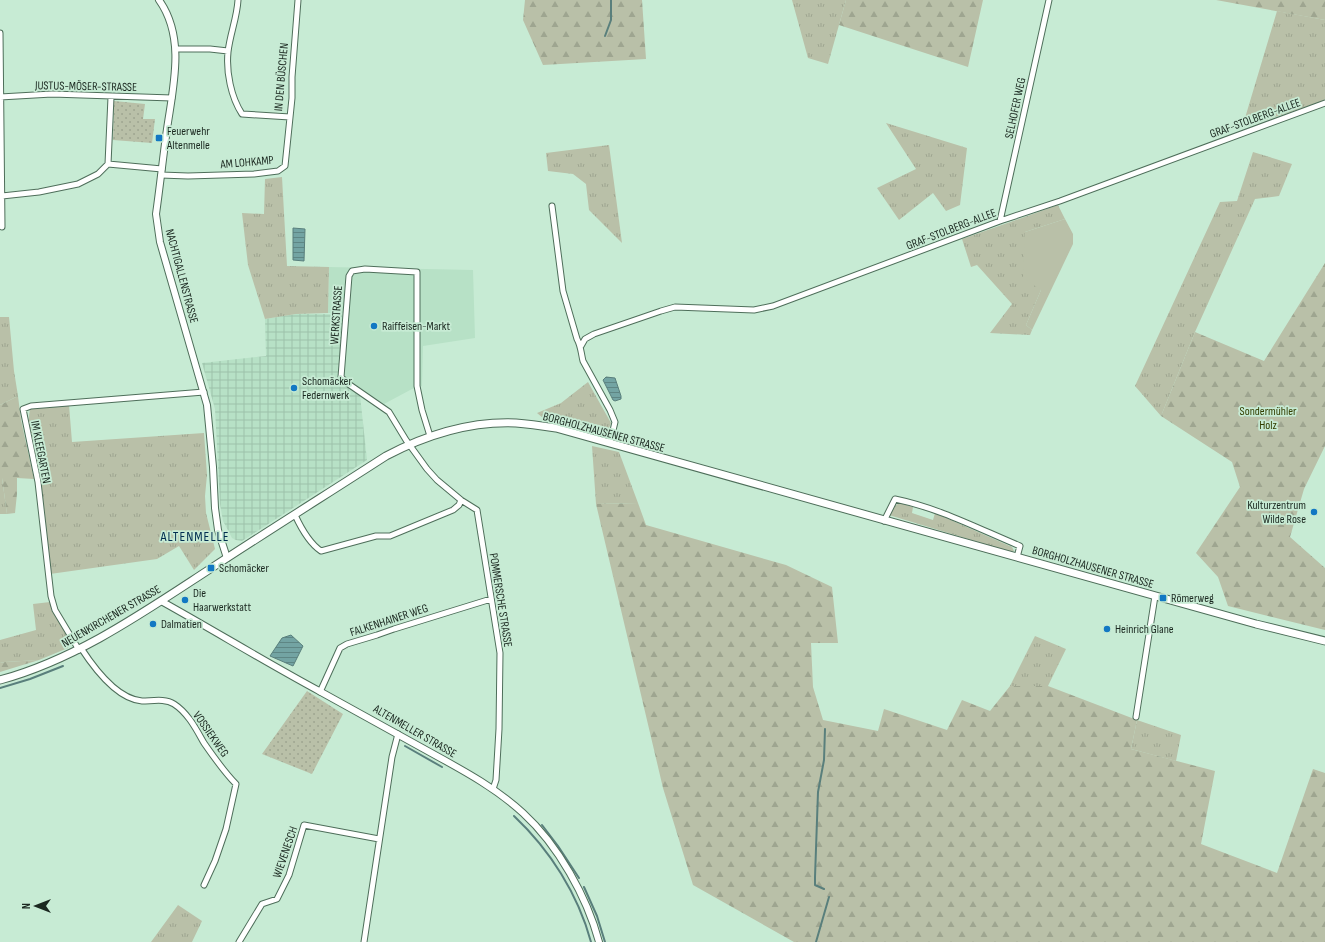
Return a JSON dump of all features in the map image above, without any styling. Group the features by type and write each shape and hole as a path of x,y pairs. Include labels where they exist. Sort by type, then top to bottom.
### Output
{"main road":[{"name":"BORGHOLZHAUSENER STRASSE","path":"227,558 386,456 409,444 455,429 483,424 517,423 556,428 1256,624 1325,641"},
{"name":"NEUENKIRCHENER STRASSE","path":"0,680 34,669 80,649 161,601 227,558"}],"street":[{"name":"NACHTIGALLENSTRASSE","path":"159,0 170,22 176,48 176,68 156,214 160,242 207,405 210,428 215,508 218,530 227,558"},
{"name":"IN DEN BÜSCHEN","path":"238,0 237,14 228,51 231,86 236,105 242,114 290,117 298,0"},
{"name":"SELHOFER WEG","path":"1000,221 1049,0"},
{"path":"0,33 2,227"},
{"path":"176,48 228,51"},
{"name":"JUSTUS-MÖSER-STRASSE","path":"0,97 52,94 172,98"},
{"path":"2,196 39,192 78,184 98,174 108,164 111,97"},
{"name":"GRAF-STOLBERG-ALLEE","path":"581,346 585,339 594,334 661,311 675,308 754,310 773,306 1000,221 1060,201 1325,103"},
{"name":"AM LOHKAMP","path":"108,164 161,172 209,176 278,171 285,166 290,117"},
{"path":"552,206 563,291 577,339 581,346 583,361 610,410 614,422 610,444"},
{"name":"WERKSTRASSE","path":"341,377 349,276 352,271 364,269 417,272 417,386 422,410 430,436"},
{"name":"POMMERSCHE STRASSE","path":"341,377 347,383 389,412 427,469 437,480 461,500 477,510 500,652 499,728 496,780 494,789"},
{"name":"IM KLEEGARTEN","path":"80,649 55,610 51,596 38,482 23,409 32,406 204,392"},
{"name":"BORGHOLZHAUSENER STRASSE","path":"884,520 895,499 908,502 940,512 1020,546 1018,557"},
{"path":"295,515 308,537 321,551 376,536 390,536 453,510 459,505 461,500"},
{"path":"1136,717 1155,596"},
{"name":"FALKENHAINER WEG","path":"320,692 340,648 343,646 491,600"},
{"name":"ALTENMELLER STRASSE","path":"161,601 494,789 524,814 544,836 566,866 591,916 599,942"},
{"name":"VOSSIEKWEG","path":"80,649 111,685 127,697 134,700 143,701 166,701 174,704 184,712 205,744 236,784 226,828 215,861 204,885"},
{"path":"364,942 379,839 394,749 398,734"},
{"name":"WIEVENESCH","path":"239,942 262,904 278,899 289,875 304,825 379,839"}],"shaded area":[{"path":"329,267 473,270 475,338 423,346 422,386 412,389 384,404 340,374 343,313 328,313"},
{"name":"Schomäcker Federnwerk","path":"296,314 342,314 340,380 360,395 367,460 242,541 236,540 232,538 223,521 220,504 215,409 202,363 266,356 265,319"}],"green space":[{"path":"525,0 642,0 646,59 543,65 523,20"},
{"path":"792,0 846,0 828,64 808,58"},
{"path":"846,0 983,0 968,67 839,25"},
{"path":"1216,0 1325,0 1325,20"},
{"path":"1277,11 1325,20 1325,99 1323,101 1242,128"},
{"path":"114,101 145,104 143,119 155,119 152,143 113,140"},
{"path":"886,123 967,148 960,205 946,211 933,193 899,220 877,188 916,169"},
{"path":"609,145 622,243 589,210 586,184 573,174 548,171 546,153"},
{"path":"1253,152 1292,164 1279,196 1255,199 1195,332 1161,416 1135,386 1220,202 1237,201"},
{"path":"282,177 287,266 329,267 328,313 296,314 265,319 248,265 242,213 264,214 265,179"},
{"path":"1058,205 1065,219 1025,232 1041,290 1026,325 1032,330 1030,335 990,333 1012,304 977,265 971,267 962,239"},
{"path":"1065,219 1073,234 1073,244 1032,330 1026,325 1041,290 1023,278 1025,232"},
{"name":"Sondermühler Holz","path":"1325,263 1325,446 1304,489 1290,537 1325,568 1325,630 1228,606 1218,577 1196,553 1240,487 1232,462 1161,416 1195,332 1264,361"},
{"path":"0,317 9,317 18,396 0,405"},
{"path":"588,382 611,423 607,433 565,420 543,418 537,413 561,403"},
{"path":"18,396 21,420 34,479 17,478 15,513 7,514 2,478 0,478 0,405"},
{"path":"69,405 72,442 204,433 207,475 205,496 206,513 215,549 194,570 179,546 157,559 50,574 42,498 30,433 29,417 30,409"},
{"path":"592,446 619,452 638,503 596,504"},
{"path":"0,478 2,478 7,514 0,514"},
{"path":"638,503 646,525 786,565 832,587 838,643 811,643 813,687 823,720 878,731 884,709 947,730 962,700 990,711 1010,686 1048,686 1137,720 1131,749 1215,771 1201,844 1277,873 1313,769 1325,773 1325,942 794,942 693,885 663,788 596,504"},
{"path":"900,503 913,507 912,513 933,520 935,513 1012,547 1014,551 1011,552 889,515 892,507"},
{"path":"50,602 52,611 70,639 68,648 39,660 0,663 0,640 36,630 33,604"},
{"path":"1035,636 1066,649 1048,686 1010,686"},
{"path":"39,660 0,672 0,663"},
{"path":"307,691 343,714 312,774 262,754"},
{"path":"1137,720 1181,735 1176,761 1131,749"},
{"path":"178,905 202,921 192,942 151,942"}],"water":[{"path":"293,228 305,229 304,261 293,260"},
{"path":"606,377 615,378 621,399 615,401 613,400 603,380"},
{"path":"291,635 303,646 293,666 270,656 282,638"}],"waterway":[{"path":"605,36 611,20 611,0"},
{"path":"0,688 30,679 63,666"},
{"path":"824,889 815,885 815,877 818,792 824,760 825,729"},
{"path":"405,746 442,767"},
{"path":"514,816 539,843 561,874 579,907 591,942"},
{"path":"542,825 579,878"},
{"path":"584,887 597,916 605,942"},
{"path":"816,942 829,897"}],"place":[{"name":"Feuerwehr Altenmelle","path":"159,138"},
{"name":"Raiffeisen-Markt","path":"374,326"},
{"name":"Schomäcker Federnwerk","path":"294,388"},
{"name":"Kulturzentrum Wilde Rose","path":"1314,512"},
{"name":"Schomäcker","path":"211,568"},
{"name":"Römerweg","path":"1163,598"},
{"name":"Die Haarwerkstatt","path":"185,600"},
{"name":"Dalmatien","path":"153,624"},
{"name":"Heinrich Glane","path":"1107,629"}],"district":[{"name":"ALTENMELLE","path":"195,536"}]}
